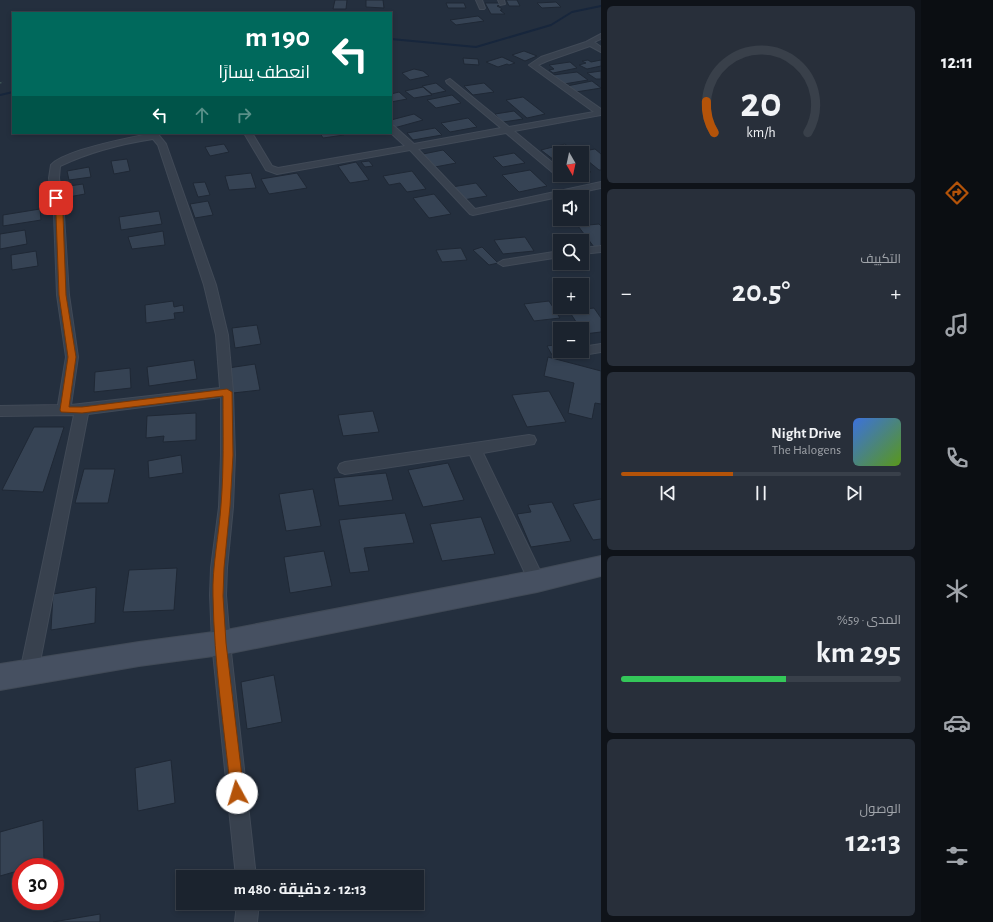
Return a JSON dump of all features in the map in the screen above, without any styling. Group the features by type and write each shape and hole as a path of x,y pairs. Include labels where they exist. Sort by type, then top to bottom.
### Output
{"main road":[{"path":"0,677 139,654 220,643 537,581 601,566"}],"street":[{"path":"479,0 482,8"},
{"path":"601,36 590,40 590,43 544,59 533,65 601,113"},
{"path":"590,43 601,50"},
{"path":"450,80 553,167"},
{"path":"249,134 268,166 277,171 601,113"},
{"path":"392,129 412,147 473,212 553,195"},
{"path":"64,410 72,357 63,295 59,215 54,178 56,165 69,158 94,150 153,135 162,144 210,285 222,335 227,392 228,462 226,506 219,568 218,596 220,643 245,870"},
{"path":"570,182 578,190 601,185"},
{"path":"589,250 601,249"},
{"path":"503,263 553,255"},
{"path":"589,350 601,348"},
{"path":"0,411 82,410 227,392"},
{"path":"29,672 82,410"},
{"path":"345,468 529,440"},
{"path":"474,449 537,581"},
{"path":"246,922 247,910"}],"building":[{"path":"335,0 347,0 346,9 333,9"},
{"path":"366,0 383,0 384,8 366,7"},
{"path":"506,0 517,0 520,6 509,6"},
{"path":"556,2 561,7 542,8 537,3"},
{"path":"446,3 464,3 466,8 448,8"},
{"path":"485,3 498,3 500,5 497,6 501,8 502,10 500,10 505,14 491,14"},
{"path":"478,16 484,21 456,25 450,20"},
{"path":"524,51 537,56 525,61 512,55"},
{"path":"502,57 515,63 498,67 486,62"},
{"path":"463,58 478,59 479,65 464,64"},
{"path":"588,60 591,62 601,60 601,66 587,69 579,65 586,63 582,61"},
{"path":"570,62 577,68 553,73 549,70 554,69 549,65"},
{"path":"414,69 423,71 429,76 410,80 402,73"},
{"path":"601,71 601,79 596,79 587,73"},
{"path":"577,72 588,80 564,84 553,75"},
{"path":"592,81 601,88 576,92 567,86"},
{"path":"436,83 446,91 432,94 422,86"},
{"path":"484,83 494,92 473,95 464,86"},
{"path":"423,87 432,95 414,98 405,91"},
{"path":"399,92 407,99 392,102 392,94"},
{"path":"452,95 461,103 436,108 427,100"},
{"path":"523,97 545,114 527,118 506,100"},
{"path":"514,111 523,119 503,122 495,114"},
{"path":"414,114 423,120 394,128 392,127 392,120"},
{"path":"468,118 477,127 450,132 441,123"},
{"path":"435,128 442,135 413,140 407,133"},
{"path":"321,134 344,135 323,138"},
{"path":"224,144 229,152 210,156 205,147"},
{"path":"565,144 567,146 557,146"},
{"path":"553,147 553,159 541,150"},
{"path":"595,149 601,154 601,170 589,162 589,150"},
{"path":"443,150 456,163 435,167 423,154"},
{"path":"514,153 525,163 503,167 493,157"},
{"path":"127,159 130,171 114,174 111,161"},
{"path":"369,161 373,166 365,167 361,162"},
{"path":"356,162 369,180 350,183 338,166"},
{"path":"89,167 91,177 69,180 67,171"},
{"path":"530,170 547,186 519,192 502,175"},
{"path":"412,171 426,189 407,192 400,183 389,185 383,176"},
{"path":"251,173 256,188 229,190 225,176"},
{"path":"297,173 307,188 269,194 261,179"},
{"path":"205,182 210,195 198,197 193,183"},
{"path":"476,183 487,196 463,200 452,187"},
{"path":"83,184 85,194 63,198 62,187"},
{"path":"434,194 451,214 429,218 413,198"},
{"path":"208,201 213,215 195,218 190,204"},
{"path":"40,209 41,220 3,226 3,215"},
{"path":"159,211 162,224 121,230 119,217"},
{"path":"599,224 601,226 601,246 594,247 589,240 589,234 584,234 578,226"},
{"path":"25,230 27,244 0,249 0,234"},
{"path":"163,231 165,245 132,249 128,237"},
{"path":"525,237 534,251 503,254 494,240"},
{"path":"482,247 498,263 489,265 473,250"},
{"path":"461,248 467,260 442,262 436,250"},
{"path":"36,251 38,266 12,270 11,255"},
{"path":"173,301 174,307 183,305 184,312 174,313 175,319 146,323 145,305"},
{"path":"549,301 553,307 553,314 557,314 560,318 534,321 524,304"},
{"path":"594,308 601,318 601,332 589,333 589,322 576,322 571,314 589,314 589,309"},
{"path":"257,325 261,344 235,348 232,328"},
{"path":"553,345 553,355 552,355 547,346"},
{"path":"548,357 601,371 601,404 595,403 592,419 568,413 574,383 544,376"},
{"path":"194,360 197,379 149,386 147,367"},
{"path":"255,364 260,390 233,393 228,368"},
{"path":"130,368 131,388 94,392 95,372"},
{"path":"549,391 566,422 527,427 512,395"},
{"path":"373,411 379,432 343,436 338,415"},
{"path":"196,413 196,440 163,442 164,436 146,438 147,416"},
{"path":"34,427 64,427 43,492 2,490"},
{"path":"181,455 183,473 149,478 148,461"},
{"path":"448,463 464,500 423,507 408,470"},
{"path":"84,469 115,469 108,503 75,503"},
{"path":"386,473 393,500 339,506 334,478"},
{"path":"313,489 321,526 286,531 279,494"},
{"path":"601,499 601,539 593,540 573,504"},
{"path":"552,502 571,541 531,547 517,514 531,512 528,505"},
{"path":"405,513 414,543 364,548 369,571 350,573 339,520"},
{"path":"481,517 495,554 442,561 430,524"},
{"path":"324,551 332,586 290,593 284,557"},
{"path":"177,568 174,610 123,612 129,570"},
{"path":"96,587 95,623 51,630 53,594"},
{"path":"274,675 282,722 247,729 241,682"},
{"path":"171,760 175,803 138,811 135,768"},
{"path":"43,820 44,858 12,858 12,873 0,876 0,832"},
{"path":"100,914 100,922 53,922"}],"waterway":[{"path":"392,39 476,47 551,25 572,12 601,6"},
{"path":"0,95 12,92"}],"route":[{"path":"56,198 59,215 63,295 72,357 64,410 82,410 227,392 228,455 226,506 221,540 218,596 220,643 237,793"}]}
